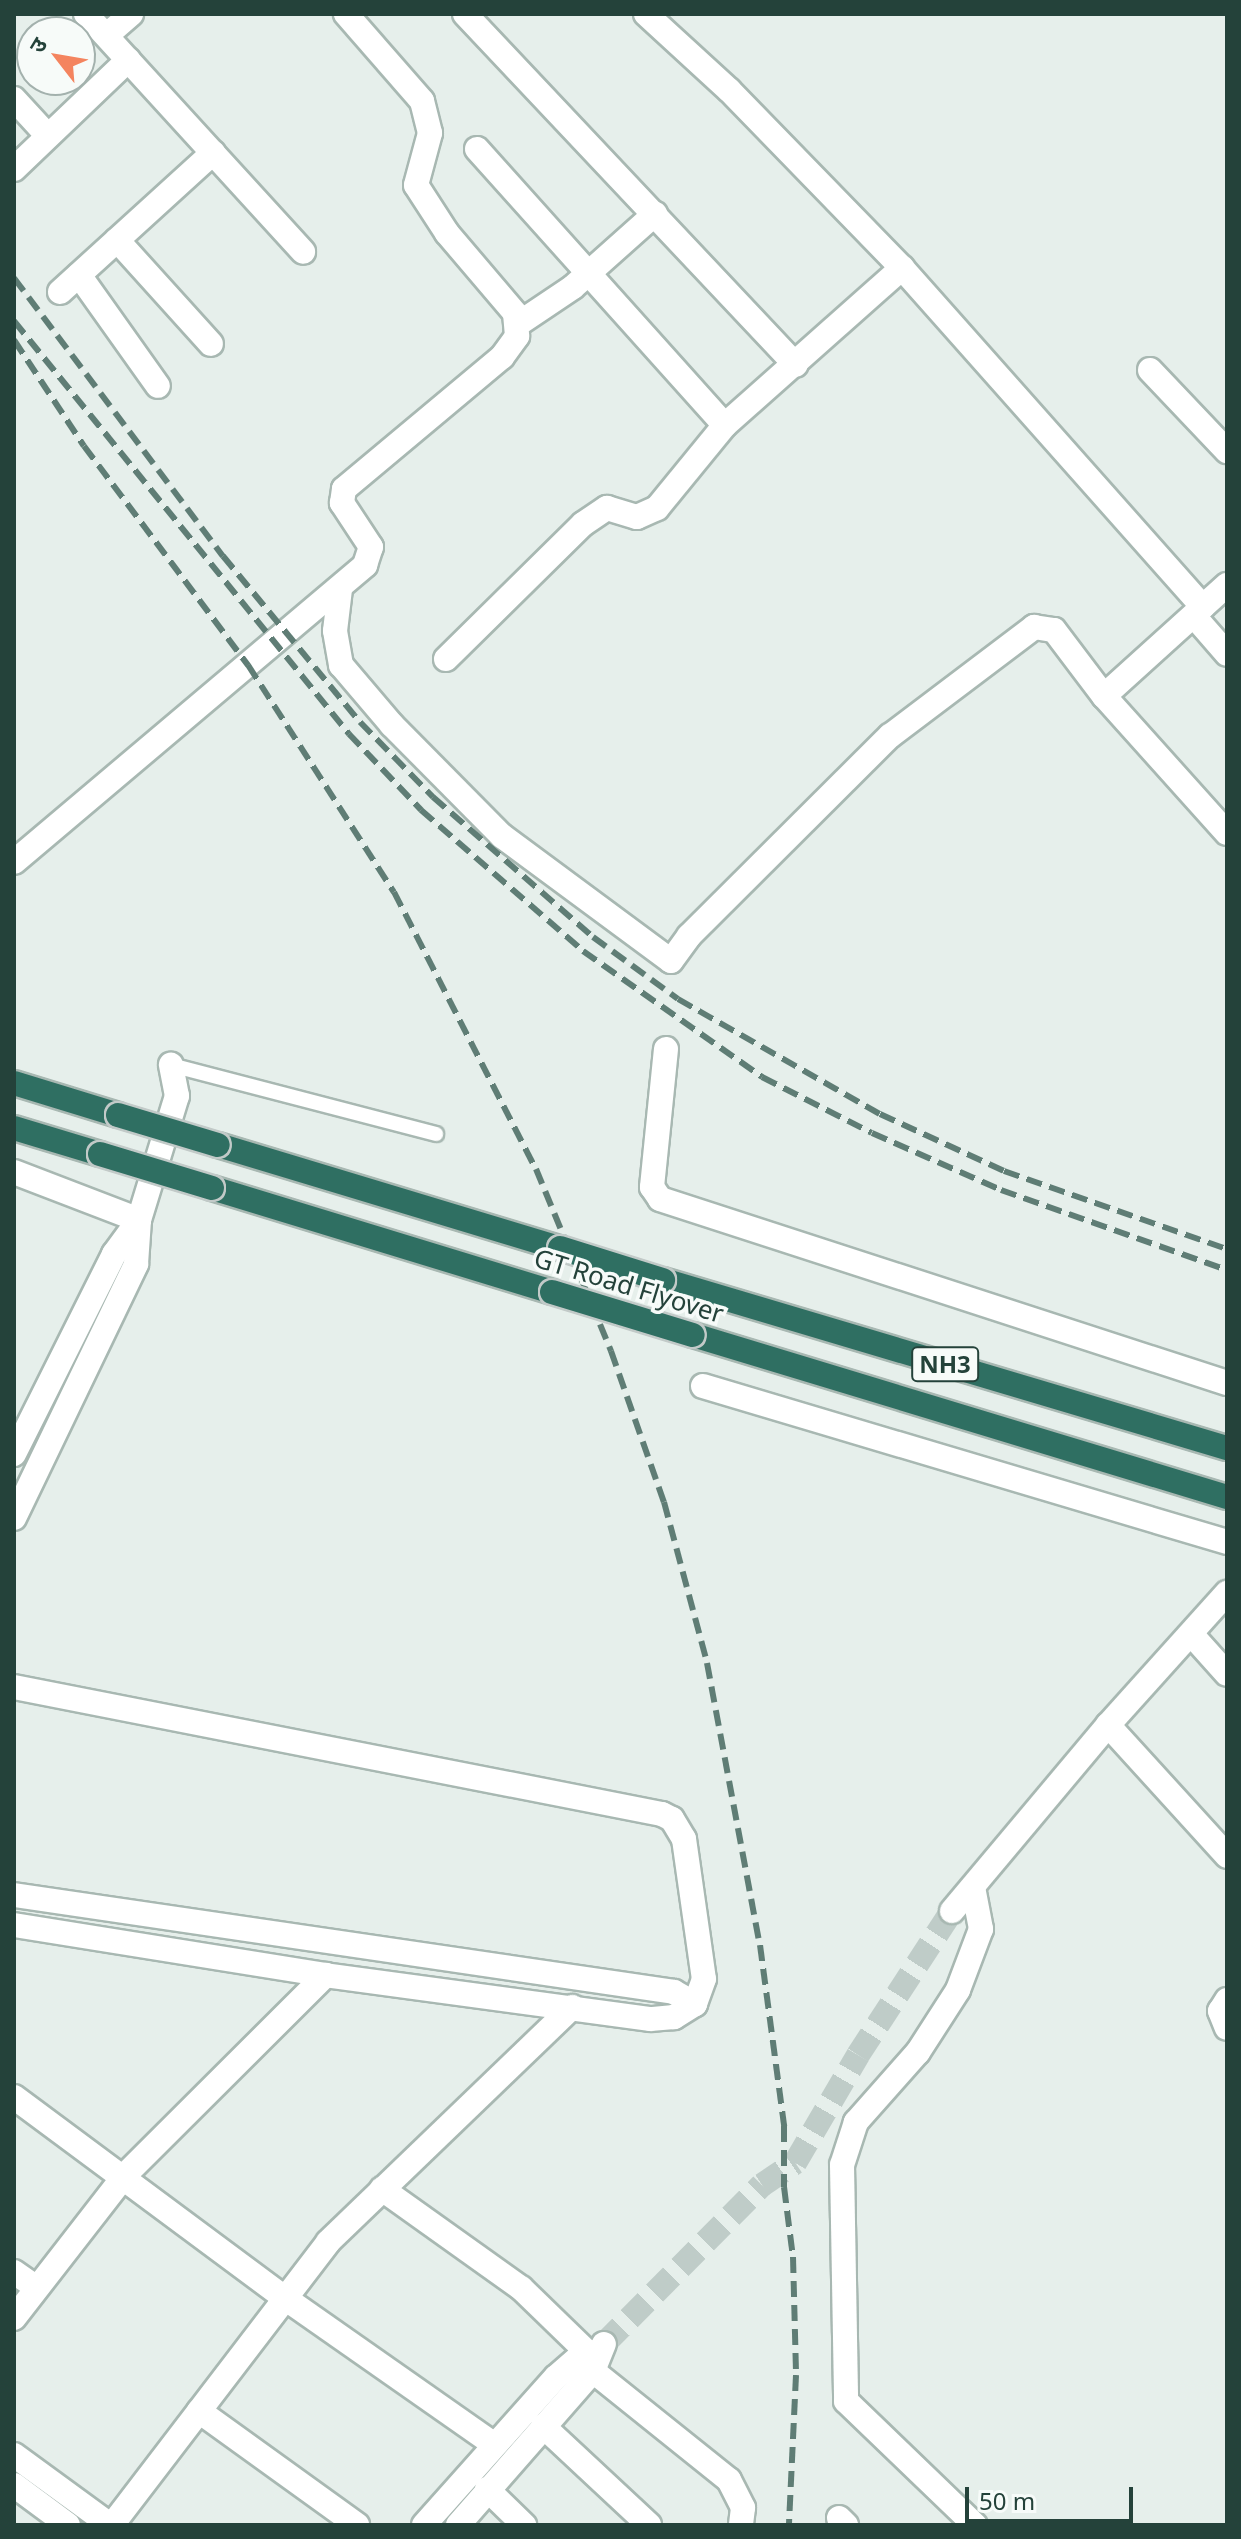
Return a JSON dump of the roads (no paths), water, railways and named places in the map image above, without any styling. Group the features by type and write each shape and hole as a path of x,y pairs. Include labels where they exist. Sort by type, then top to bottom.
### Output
{"highway":[{"name":"GT Road Flyover","path":"14,1083 1227,1448"},
{"name":"GT Road Flyover","path":"14,1128 1227,1497"}],"street":[{"path":"86,14 303,252"},
{"path":"107,35 131,14"},
{"path":"14,862 365,565 371,547 342,503 344,489 502,357 517,336 518,324 416,185 430,133 422,101 346,14"},
{"path":"465,14 796,365"},
{"path":"646,14 729,90 902,268 1199,611 1227,654"},
{"path":"14,169 128,60"},
{"path":"14,99 48,136"},
{"path":"477,149 725,425"},
{"path":"60,292 213,153"},
{"path":"518,324 589,274 655,214"},
{"path":"117,240 211,344"},
{"path":"446,659 583,524 607,508 637,517 657,508 725,425 902,268"},
{"path":"79,275 158,386"},
{"path":"1150,370 1227,451"},
{"path":"1104,696 1227,585"},
{"path":"340,589 335,631 341,665 392,725 502,836 671,961 689,936 890,736 1034,627 1054,630 1104,696 1227,833"},
{"path":"666,1049 652,1187 660,1199 1227,1383"},
{"path":"14,1518 136,1264 139,1220 177,1096 171,1065"},
{"path":"14,1172 139,1220"},
{"path":"14,1454 114,1254 139,1220"},
{"path":"703,1386 1227,1542"},
{"path":"952,1911 1108,1725 1227,1593"},
{"path":"1192,1635 1227,1674"},
{"path":"14,1687 672,1819 684,1839 704,1966 695,2004 674,2017 650,2019 326,1975 14,1925"},
{"path":"1108,1725 1227,1856"},
{"path":"973,1887 981,1929 958,1990 925,2043 856,2122 847,2140 842,2180 846,2401 975,2525"},
{"path":"14,1895 674,1992 695,2004"},
{"path":"14,2318 24,2279 326,1975"},
{"path":"1227,2000 1220,2011 1227,2028"},
{"path":"14,2455 111,2525 282,2296 382,2189 572,2007"},
{"path":"14,2097 282,2296 492,2443"},
{"path":"382,2189 521,2288 596,2355 729,2480 743,2508 741,2525"},
{"path":"458,2525 543,2426 596,2355"},
{"path":"424,2525 492,2443 556,2377 596,2355"},
{"path":"199,2411 357,2525"},
{"path":"543,2426 649,2525"},
{"path":"14,2485 68,2525"},
{"path":"487,2489 524,2525"}],"lane":[{"path":"171,1065 436,1134"}],"tunnel":[{"path":"604,2344 762,2185 795,2163 858,2055 952,1911"}],"railway":[{"path":"14,278 223,556 360,722 433,797 593,937 678,999 880,1114 1004,1171 1227,1249"},
{"path":"14,321 349,734 421,810 583,951 762,1077 872,1133 1001,1190 1227,1270"},
{"path":"14,340 84,446 248,665 394,892 536,1169 611,1351 664,1502 707,1663 760,1945 784,2126 784,2187 793,2257 796,2375 789,2525"}]}
